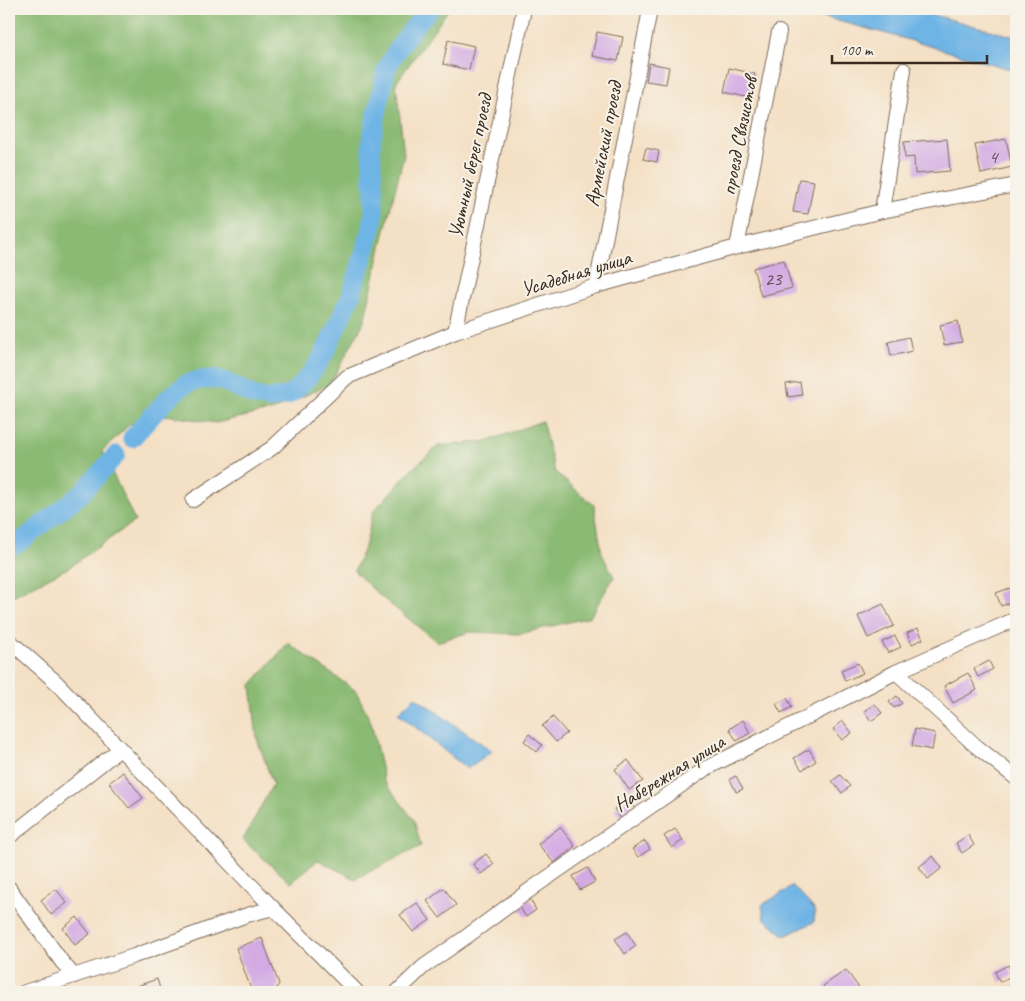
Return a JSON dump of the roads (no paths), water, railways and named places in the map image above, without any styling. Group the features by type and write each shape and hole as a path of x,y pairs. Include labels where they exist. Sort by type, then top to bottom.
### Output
{"street":[{"name":"Уютный берег проезд","path":"455,332 524,9"},
{"name":"Армейский проезд","path":"596,286 650,10"},
{"name":"проезд Связистов","path":"737,247 779,32"},
{"path":"882,211 904,70"},
{"name":"Усадебная улица","path":"193,500 272,448 347,376 455,332 596,286 737,247 882,211 1016,185"},
{"name":"Набережная улица","path":"397,992 423,967 534,887 705,769 896,672 1016,619"},
{"path":"9,642 57,683 273,908 357,992"},
{"path":"896,672 976,746 1016,778"},
{"path":"9,837 120,749"},
{"path":"9,888 74,976"},
{"path":"25,992 134,956 247,915 273,908"}],"water":[{"path":"793,9 912,9 1016,37 1016,71 902,38"},
{"path":"415,697 492,751 467,769 398,713"},
{"path":"793,886 815,910 814,922 785,936 764,918 762,905"}],"waterway":[{"path":"132,438 167,399 186,384 199,380 217,379 254,396 271,399 292,393 313,371 324,354 351,296 372,228 374,215 372,136 386,70 395,53 430,9"},
{"path":"9,548 20,542 81,494 116,455"}]}
